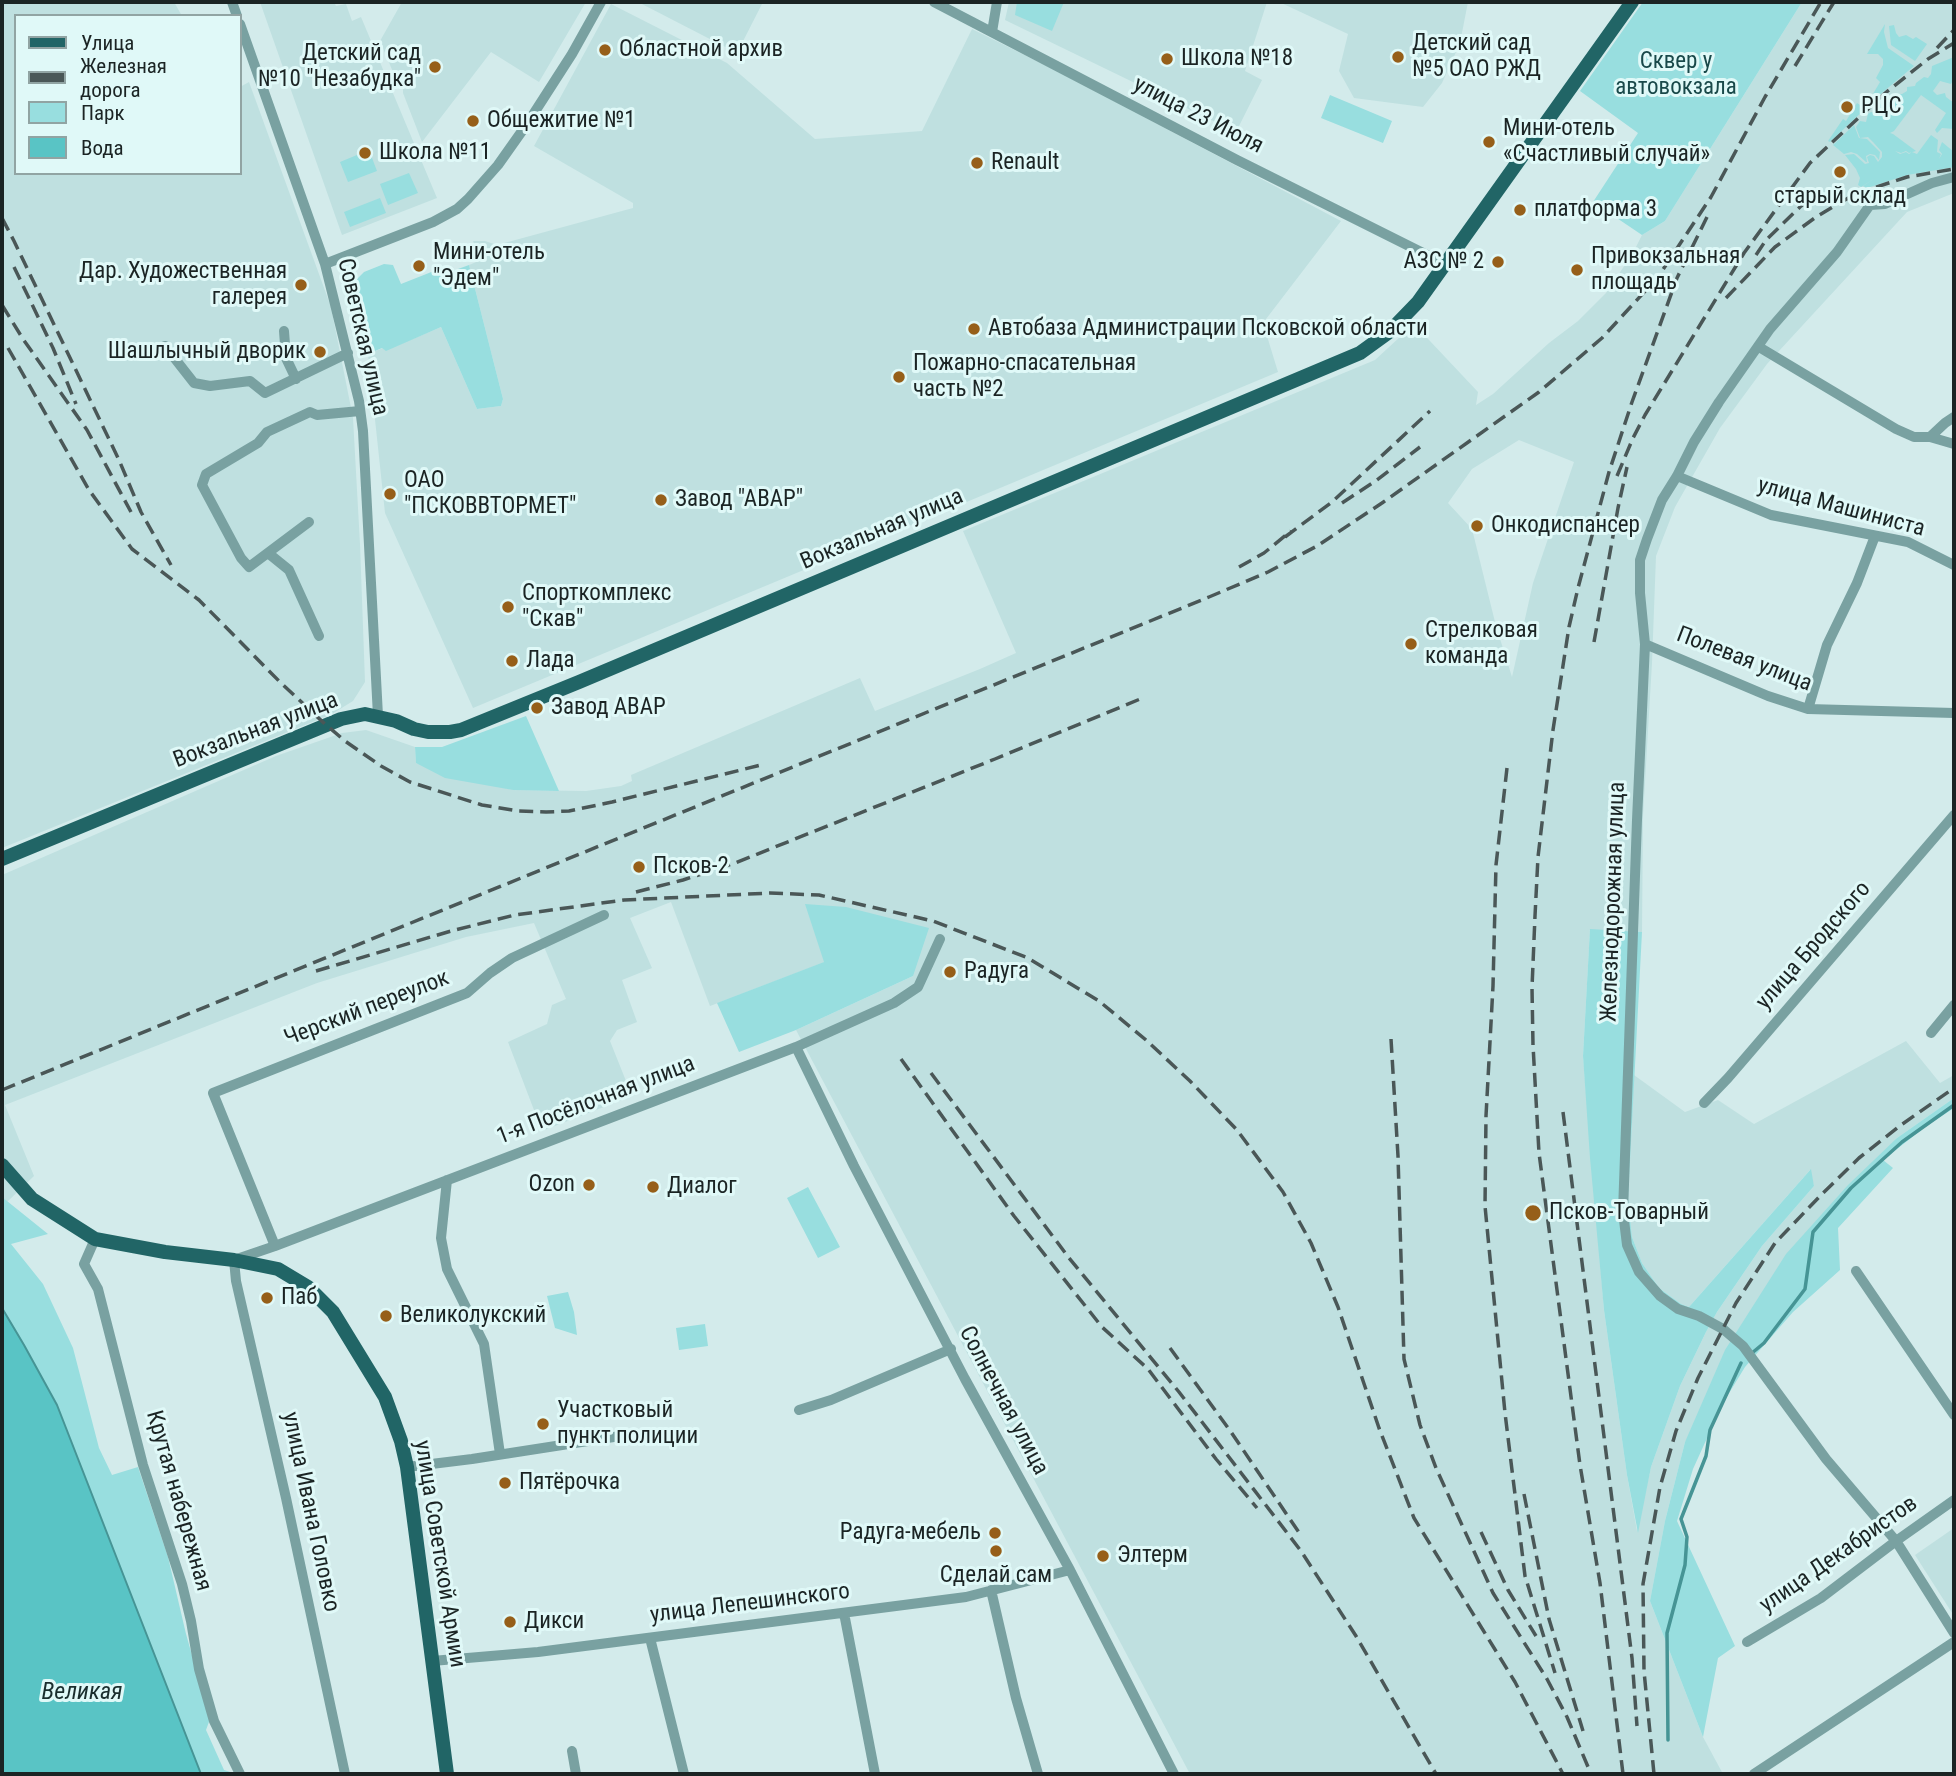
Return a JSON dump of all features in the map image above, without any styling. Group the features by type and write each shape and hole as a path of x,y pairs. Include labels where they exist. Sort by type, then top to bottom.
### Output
{"main road":[{"name":"Вокзальная улица","path":"2,859 325,724 365,714 428,732 461,730 1360,353 1380,339 1418,302 1632,2"},
{"name":"улица Советской Армии","path":"2,1166 32,1199 95,1239 278,1269 308,1287 333,1312 384,1397 408,1467 447,1774"}],"street":[{"path":"325,264 433,222 457,209 468,199 498,165 527,124 572,54 601,2"},
{"name":"улица 23 Июля","path":"934,2 1237,160 1445,264"},
{"path":"992,32 997,2"},
{"name":"Советская улица","path":"242,30 325,264 360,411 378,716"},
{"name":"Железнодорожная улица","path":"1954,177 1932,183 1885,204 1870,205 1837,252 1770,329 1706,422 1655,515 1640,561 1645,644 1623,1212 1627,1245 1639,1272 1660,1296 1678,1309 1699,1316 1723,1329 1743,1346 1826,1459 1896,1541 1954,1633"},
{"path":"284,331 286,358 296,379"},
{"path":"164,345 194,383 210,387 250,381 265,393 348,354"},
{"path":"1759,347 1895,429 1914,437 1930,437 1954,444"},
{"path":"309,522 249,566 241,558 202,485 206,474 258,443 267,432 310,412 317,415 360,411"},
{"path":"1930,437 1954,417"},
{"name":"улица Машиниста","path":"1677,476 1771,515 1909,542 1954,565"},
{"path":"1808,709 1827,645 1857,583 1875,536"},
{"path":"268,552 289,570 319,636"},
{"name":"Полевая улица","path":"1645,644 1768,696 1808,709 1954,713"},
{"name":"улица Бродского","path":"1703,1103 1728,1078 1954,815"},
{"name":"Черский переулок","path":"275,1246 213,1093 467,993 489,973 512,958 604,915"},
{"name":"1-я Посёлочная улица","path":"234,1260 796,1047 894,1003 919,987 940,939"},
{"path":"1931,1033 1954,1005"},
{"name":"Солнечная улица","path":"796,1047 854,1166 965,1379 1070,1570 1174,1774"},
{"path":"447,1180 441,1238 447,1269 484,1344 500,1454"},
{"name":"Крутая набережная","path":"95,1239 85,1264 98,1289 143,1465 182,1584 199,1669 214,1721 240,1774"},
{"name":"улица Ивана Головко","path":"234,1260 236,1281 345,1774"},
{"path":"1856,1271 1954,1415"},
{"path":"799,1410 831,1400 951,1349"},
{"path":"408,1467 620,1436"},
{"name":"улица Декабристов","path":"1747,1642 1821,1598 1954,1500"},
{"name":"улица Лепешинского","path":"432,1661 538,1652 966,1597 1070,1570"},
{"path":"991,1590 1016,1698 1038,1774"},
{"path":"844,1613 875,1774"},
{"path":"650,1637 684,1774"},
{"path":"1754,1774 1954,1643"},
{"path":"572,1751 576,1774"}],"shaded area":[{"path":"2,2 174,2 181,14 14,14 14,175 242,175 242,86 249,82 331,307 353,418 365,682 353,701 332,714 2,848"},
{"name":"Школа №11","path":"260,2 334,2 336,6 346,4 352,21 361,17 437,198 342,235"},
{"name":"Детский сад №10 \"Незабудка\"","path":"402,2 586,2 539,82 491,52 422,142 403,93 403,86 398,84 380,41"},
{"path":"638,2 763,2 737,53"},
{"name":"Школа №18","path":"1009,2 1267,2 1245,71 1262,80 1236,132 1005,20"},
{"name":"Детский сад №5 ОАО РЖД","path":"1279,2 1468,2 1460,43 1442,83 1423,107 1354,98 1339,71 1348,34"},
{"path":"1802,2 1954,2 1954,193 1907,212 1767,364 1720,428 1675,507 1656,556 1643,816 1642,932 1590,930 1583,1056 1604,1310 1637,1531 1651,1467 1680,1386 1706,1332 1762,1246 1814,1186 1810,1170 1689,1307 1681,1304 1659,1288 1642,1263 1632,1237 1628,1199 1634,1075 1685,1112 1718,1100 1754,1124 1906,1041 1940,1083 1954,1075 1954,1098 1897,1138 1685,1442 1665,1521 1650,1601 1703,1737 1723,1774 1190,1774 796,1030 913,976 806,904 825,962 710,1006 671,902 630,918 652,968 622,980 637,1022 617,1030 610,1041 632,1096 542,1131 508,1042 547,1024 552,1005 566,999 534,923 466,937 317,983 5,1105 34,1176 7,1202 2,1197 2,875 276,756 342,733 366,730 415,747 416,763 513,790 586,791 621,786 632,781 631,775 860,678 875,711 1016,653 963,531 1375,360 1414,324 1478,392 1476,405 1493,394 1549,343 1578,321 1606,293 1642,235 1665,221","holes":["1519,440 1574,462 1533,583 1512,677 1496,626 1472,529 1448,503 1472,469"]},
{"path":"611,4 727,63 815,139 922,131 972,29 1341,221 1263,323 1278,372 473,708 385,513 368,354 383,348 386,350 441,327 477,409 501,406 503,399 469,265 481,260 473,241 497,245 633,208 633,203 534,146"},
{"path":"1954,1528 1954,1616 1915,1555"}],"green space":[{"path":"1017,2 1064,2 1052,31 1015,15"},
{"name":"Сквер у автовокзала","path":"1643,2 1802,2 1665,221 1642,235 1593,202 1638,133 1580,91"},
{"path":"1885,24 1888,48 1914,66 1830,142 1828,141 1843,119 1846,121 1857,103 1863,107 1867,104 1880,82 1876,78 1883,59 1878,54 1867,54"},
{"path":"1894,25 1899,37 1916,37 1927,44 1915,61 1891,45 1889,26"},
{"path":"1954,57 1954,78 1951,84 1940,81 1933,91 1937,95 1945,93 1954,103 1954,129 1942,128 1937,133 1935,130 1946,113 1921,95 1890,133 1916,151 1912,152 1917,154 1931,135 1938,140 1937,152 1941,154 1939,159 1942,154 1939,150 1942,142 1954,152 1954,167 1907,175 1867,188 1863,186 1875,178 1861,187 1858,185 1860,178 1845,155 1854,154 1865,164 1869,163 1867,157 1870,155 1878,162 1882,152 1868,137 1860,138 1856,127 1860,121 1866,122 1868,114 1876,113 1878,105 1891,101 1894,94 1902,94 1907,91 1907,87 1915,86 1924,77 1928,78 1932,66"},
{"path":"1330,95 1392,121 1383,143 1321,118"},
{"path":"1854,125 1859,138 1867,139 1880,152 1879,160 1870,154 1866,156 1866,162 1857,154 1844,154 1833,145"},
{"path":"369,150 377,171 348,182 340,162"},
{"path":"409,173 418,193 388,205 380,184"},
{"path":"380,198 386,213 350,227 344,212"},
{"path":"384,264 393,265 401,284 444,267 447,273 469,265 503,399 501,406 477,409 441,327 386,351 382,348 368,354 352,295 353,283 364,272"},
{"path":"526,716 559,791 513,790 445,778 416,763 415,747 442,747"},
{"path":"805,904 846,907 929,928 913,976 796,1030 739,1052 717,1003 824,962"},
{"path":"1590,929 1642,932 1628,1199 1632,1237 1642,1263 1659,1288 1689,1307 1811,1169 1814,1186 1762,1246 1706,1332 1680,1386 1651,1467 1638,1533 1627,1475 1604,1310 1590,1158 1583,1056"},
{"path":"1954,1098 1954,1108 1883,1160 1893,1168 1838,1228 1840,1270 1793,1312 1745,1367 1723,1403 1693,1469 1677,1521 1735,1646 1718,1658 1703,1737 1650,1601 1665,1521 1685,1442 1725,1350 1786,1254 1848,1185 1897,1138"},
{"path":"808,1187 840,1247 818,1258 787,1198"},
{"path":"2,1197 48,1234 11,1244 43,1284 73,1348 99,1448 112,1475 138,1467 168,1557 210,1719 206,1730 224,1770 237,1774 201,1774 57,1405 2,1308"},
{"path":"568,1292 577,1335 555,1328 547,1296"},
{"path":"705,1324 708,1346 679,1350 676,1328"}],"water":[{"name":"Великая","path":"2,1308 57,1405 201,1774 2,1774"}],"waterway":[{"path":"1752,1353 1764,1343 1805,1289 1813,1232 1851,1188 1902,1142 1954,1105"},
{"path":"1668,1740 1667,1633 1685,1565 1687,1537 1681,1519 1706,1456 1710,1430 1741,1363"}],"railway":[{"path":"2,1090 1209,597 1268,572 1317,546 1539,392 1602,338 1658,277 1711,197 1821,2"},
{"path":"1795,66 1834,2"},
{"path":"1937,48 1954,30"},
{"path":"1617,476 1645,415 1744,253 1810,163 1884,94 1928,59 1954,43"},
{"path":"1726,298 1775,247 1816,217 1855,194 1907,177 1954,169"},
{"path":"1756,255 1766,240 1822,190"},
{"path":"1623,1774 1600,1583 1580,1465 1539,1153 1532,988 1538,857 1553,730 1569,627 1578,588 1609,472 1632,402 1677,278 1707,217"},
{"path":"2,218 119,460 141,512 171,565"},
{"path":"14,267 53,348 76,404"},
{"path":"2,305 87,430 131,512"},
{"path":"8,348 89,490 132,549 199,600 325,724 381,766 410,782 482,805 546,812 569,811 612,802 761,765"},
{"path":"1285,537 1332,502 1430,411"},
{"path":"1342,503 1420,447"},
{"path":"1594,642 1627,467"},
{"path":"1239,567 1264,553 1291,531"},
{"path":"636,892 735,863 1145,697"},
{"path":"1507,768 1496,865 1485,1206 1505,1413 1525,1576 1555,1673"},
{"path":"316,971 515,915 624,900 770,893 819,895 933,921 1028,958 1099,1001 1190,1081 1237,1130 1283,1192 1311,1243 1338,1307 1379,1428 1414,1518 1515,1682 1563,1774"},
{"path":"1391,1039 1398,1156 1404,1359 1420,1425 1436,1468 1493,1593 1547,1679 1567,1717 1591,1774"},
{"path":"901,1059 1014,1216 1102,1327 1148,1369 1257,1508"},
{"path":"931,1073 1069,1258 1179,1392 1301,1551 1356,1636 1436,1774"},
{"path":"1654,1774 1644,1671 1643,1584 1660,1487 1676,1431 1698,1378 1736,1303 1775,1243 1859,1158 1954,1088"},
{"path":"1563,1112 1632,1658 1637,1726"},
{"path":"1170,1348 1300,1534"},
{"path":"1524,1494 1549,1619 1583,1731"},
{"path":"1481,1532 1508,1590 1536,1636"}],"place":[{"name":"Областной архив","path":"605,50"},
{"name":"Детский сад №5 ОАО РЖД","path":"1398,57"},
{"name":"Школа №18","path":"1167,59"},
{"name":"Детский сад №10 \"Незабудка\"","path":"435,67"},
{"name":"РЦС","path":"1847,107"},
{"name":"Общежитие №1","path":"473,121"},
{"name":"Мини-отель «Счастливый случай»","path":"1489,142"},
{"name":"Школа №11","path":"365,153"},
{"name":"Renault","path":"977,163"},
{"name":"старый склад","path":"1840,172"},
{"name":"платформа 3","path":"1520,210"},
{"name":"АЗС № 2","path":"1498,262"},
{"name":"Мини-отель \"Эдем\"","path":"419,266"},
{"name":"Привокзальная площадь","path":"1577,270"},
{"name":"Дар. Художественная галерея","path":"301,285"},
{"name":"Автобаза Администрации Псковской области","path":"974,329"},
{"name":"Шашлычный дворик","path":"320,352"},
{"name":"Пожарно-спасательная часть №2","path":"899,377"},
{"name":"ОАО \"ПСКОВВТОРМЕТ\"","path":"390,494"},
{"name":"Завод \"АВАР\"","path":"661,500"},
{"name":"Онкодиспансер","path":"1477,526"},
{"name":"Спорткомплекс \"Скав\"","path":"508,607"},
{"name":"Стрелковая команда","path":"1411,644"},
{"name":"Лада","path":"512,661"},
{"name":"Завод АВАР","path":"537,708"},
{"name":"Псков-2","path":"639,867"},
{"name":"Радуга","path":"950,972"},
{"name":"Ozon","path":"589,1185"},
{"name":"Диалог","path":"653,1187"},
{"name":"Псков-Товарный","path":"1533,1213"},
{"name":"Паб","path":"267,1298"},
{"name":"Великолукский","path":"386,1316"},
{"name":"Участковый пункт полиции","path":"543,1424"},
{"name":"Пятёрочка","path":"505,1483"},
{"name":"Радуга-мебель","path":"995,1533"},
{"name":"Сделай сам","path":"996,1551"},
{"name":"Элтерм","path":"1103,1556"},
{"name":"Дикси","path":"510,1622"}]}
